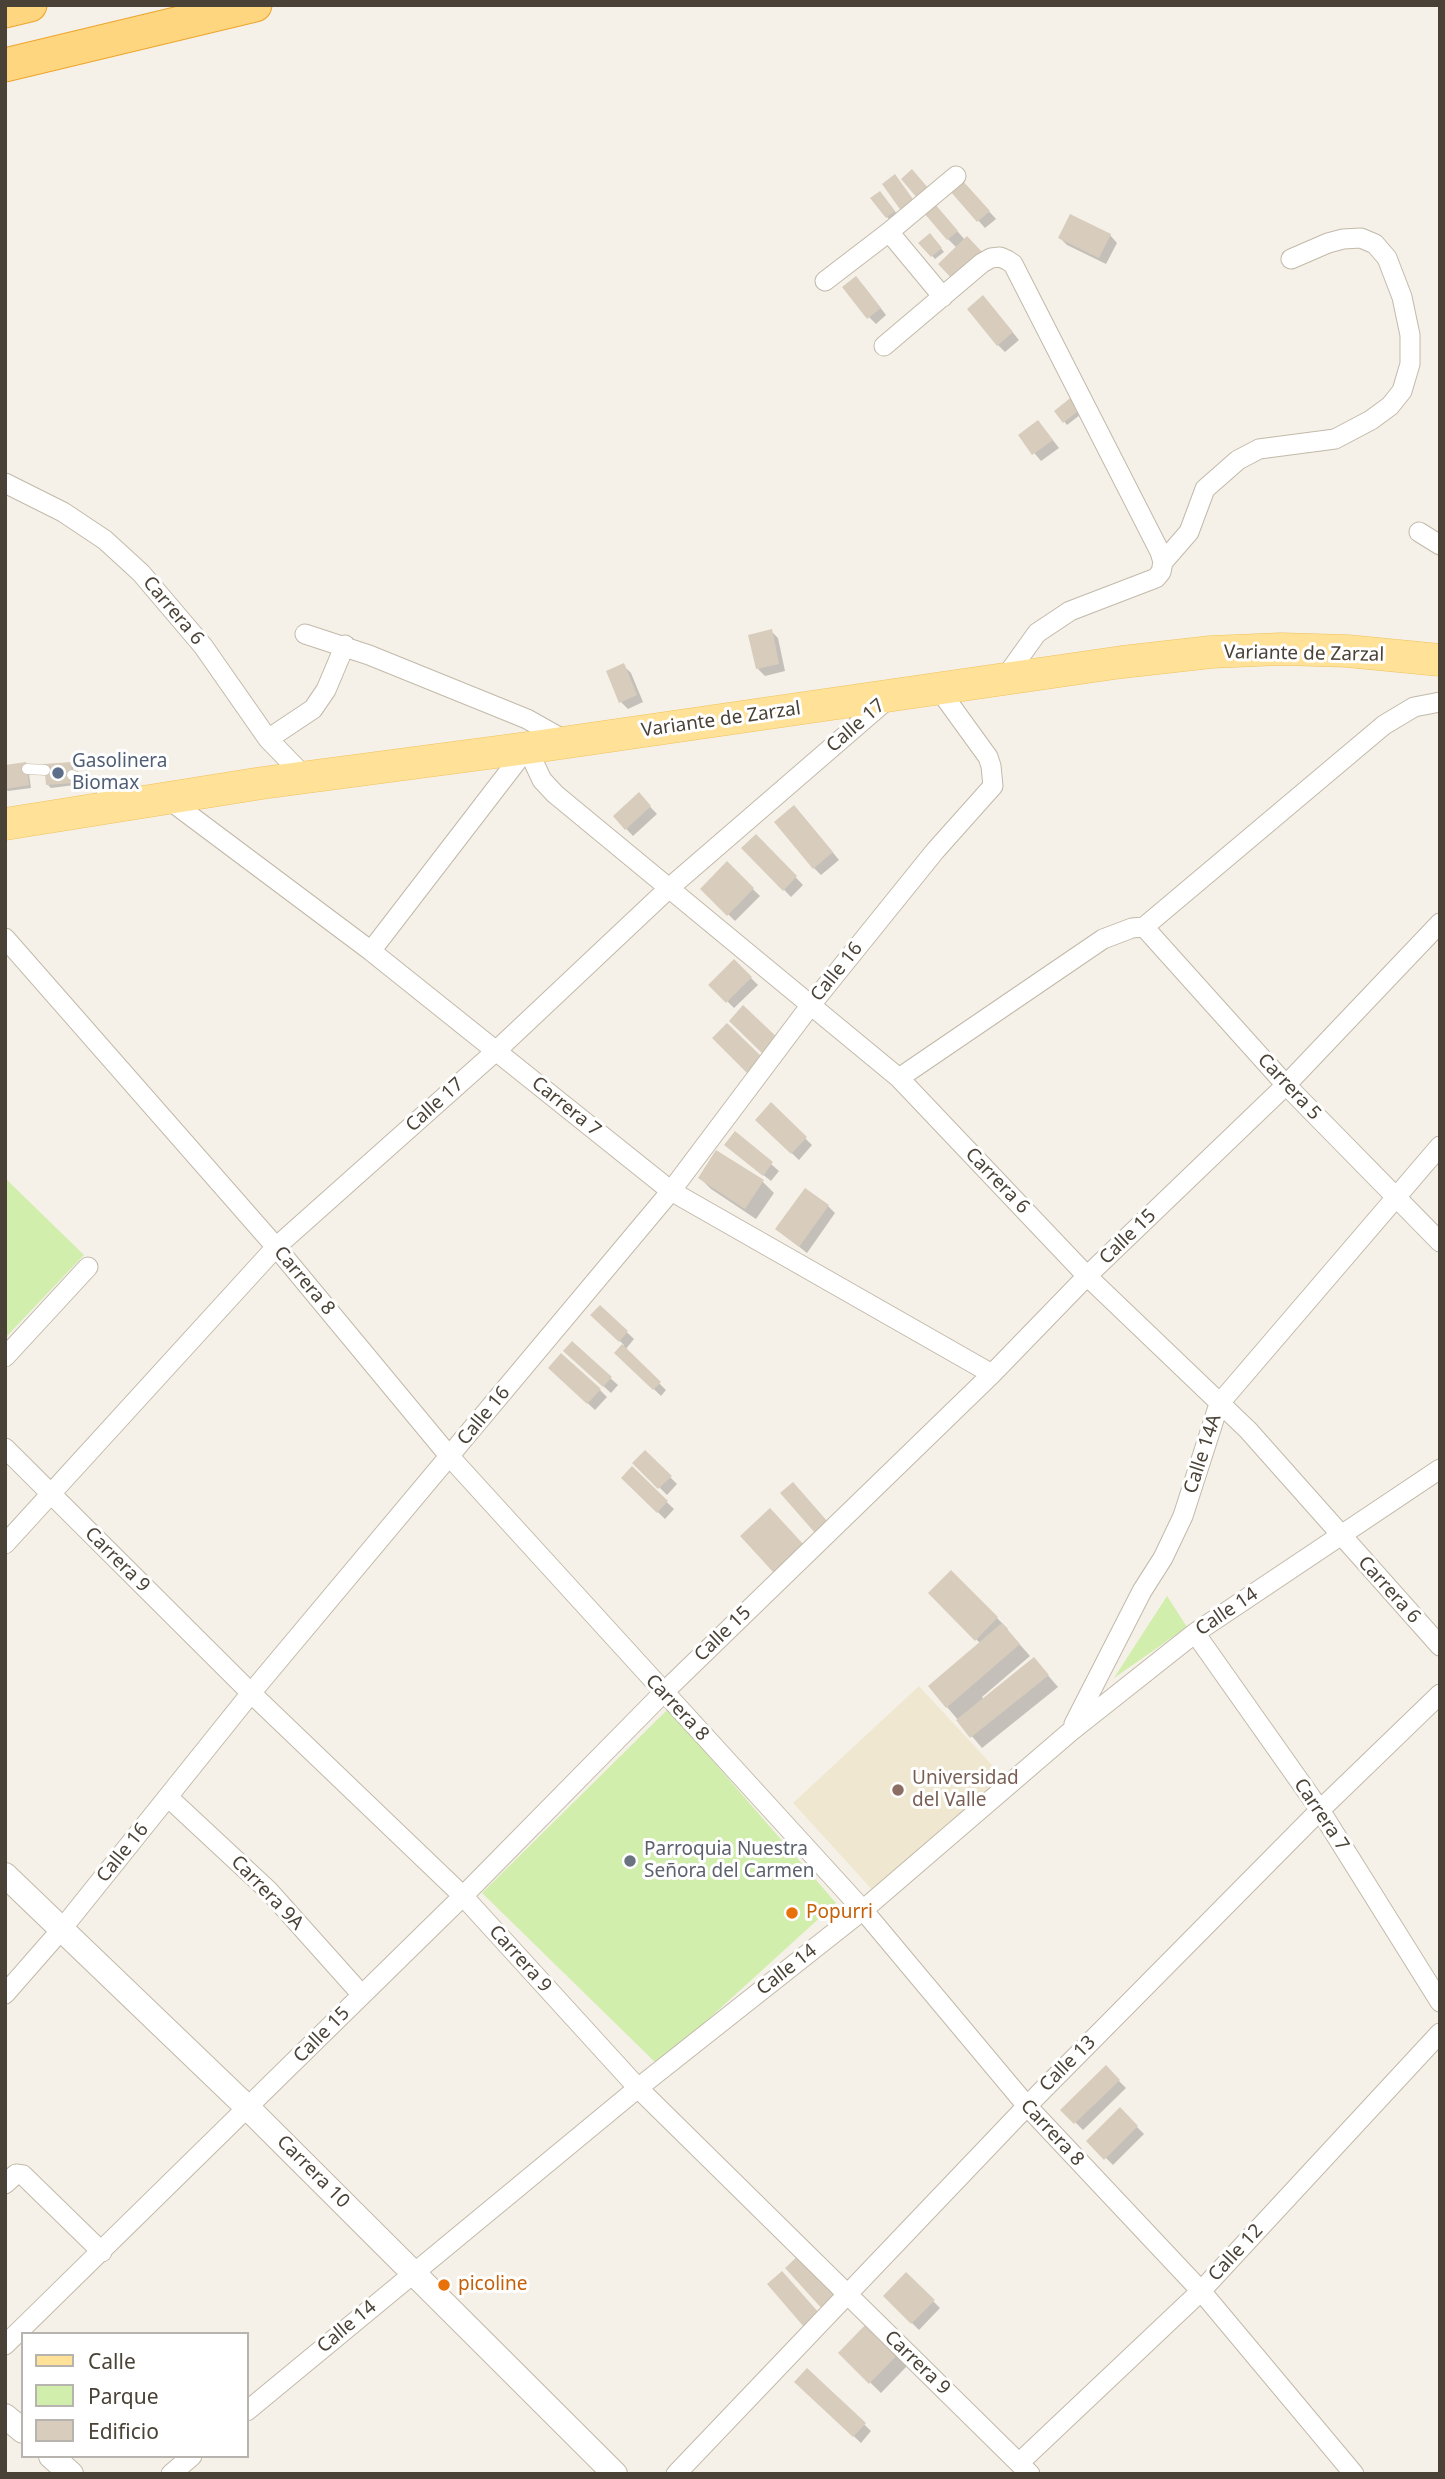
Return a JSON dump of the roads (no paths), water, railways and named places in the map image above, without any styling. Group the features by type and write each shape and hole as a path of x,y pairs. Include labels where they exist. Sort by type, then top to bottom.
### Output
{"highway":[{"path":"5,11 30,5"},
{"path":"5,65 255,5"}],"main road":[{"name":"Variante de Zarzal","path":"5,824 304,777 1211,652 1281,649 1440,660"}],"street":[{"path":"825,281 956,177"},
{"path":"889,232 943,297"},
{"path":"1004,679 1037,633 1070,611 1156,578 1161,572 1163,562 1189,531 1205,489 1220,473 1259,449 1335,439 1371,420 1390,406 1402,391 1410,364 1410,335 1402,297 1387,258 1375,244 1361,238 1328,243 1291,259"},
{"path":"884,346 991,258 1000,257 1013,264 1163,562"},
{"name":"Carrera 6","path":"5,484 63,512 105,540 141,573 204,646 268,739 304,777"},
{"path":"1419,532 1440,545"},
{"path":"305,634 345,645 527,719 567,742"},
{"path":"268,739 313,709 326,690 345,645"},
{"name":"Calle 16","path":"5,1994 61,1930 251,1693 671,1191 810,1006 993,786 988,757 938,688"},
{"name":"Calle 17","path":"5,1544 276,1247 496,1051 668,889 892,695"},
{"path":"899,1078 1103,939 1132,928 1144,927 1384,725 1414,707 1440,702"},
{"path":"372,951 527,748"},
{"name":"Carrera 6","path":"527,748 542,780 555,794 899,1078 1087,1276 1248,1430 1440,1646"},
{"name":"Carrera 7","path":"167,799 372,951 671,1191 992,1374"},
{"name":"Calle 15","path":"5,2345 249,2109 663,1693 992,1374 1087,1276 1286,1085 1440,923"},
{"name":"Carrera 5","path":"1144,927 1286,1085 1440,1242"},
{"name":"Carrera 8","path":"5,938 276,1247 450,1457 863,1910 1027,2106 1200,2291 1354,2474"},
{"name":"Calle 14A","path":"1070,1732 1183,1516 1219,1404 1440,1146"},
{"path":"5,1357 88,1267"},
{"name":"Carrera 9","path":"5,1448 251,1693 463,1896 638,2088 1025,2468"},
{"name":"Calle 14","path":"248,2410 638,2088 863,1910 1070,1732 1195,1633 1440,1469"},
{"name":"Carrera 7","path":"1195,1633 1320,1811 1440,2001"},
{"name":"Calle 13","path":"676,2474 1027,2106 1440,1694"},
{"name":"Carrera 9A","path":"167,1797 269,1891 362,1995"},
{"name":"Carrera 10","path":"5,1875 249,2109 615,2474"},
{"name":"Calle 12","path":"1025,2468 1200,2291 1440,2032"},
{"path":"5,2184 16,2174 23,2175 102,2252"},
{"path":"5,2416 21,2429"},
{"path":"53,2458 71,2474"},
{"path":"172,2474 190,2458"}],"lane":[{"path":"27,769 45,770"},
{"path":"72,775 97,787 122,806"}],"place":[{"name":"Gasolinera Biomax","path":"58,773"},
{"name":"Universidad del Valle","path":"898,1790"},
{"name":"Parroquia Nuestra Señora del Carmen","path":"630,1861"},
{"name":"Popurri","path":"792,1913"},
{"name":"picoline","path":"444,2285"}]}
